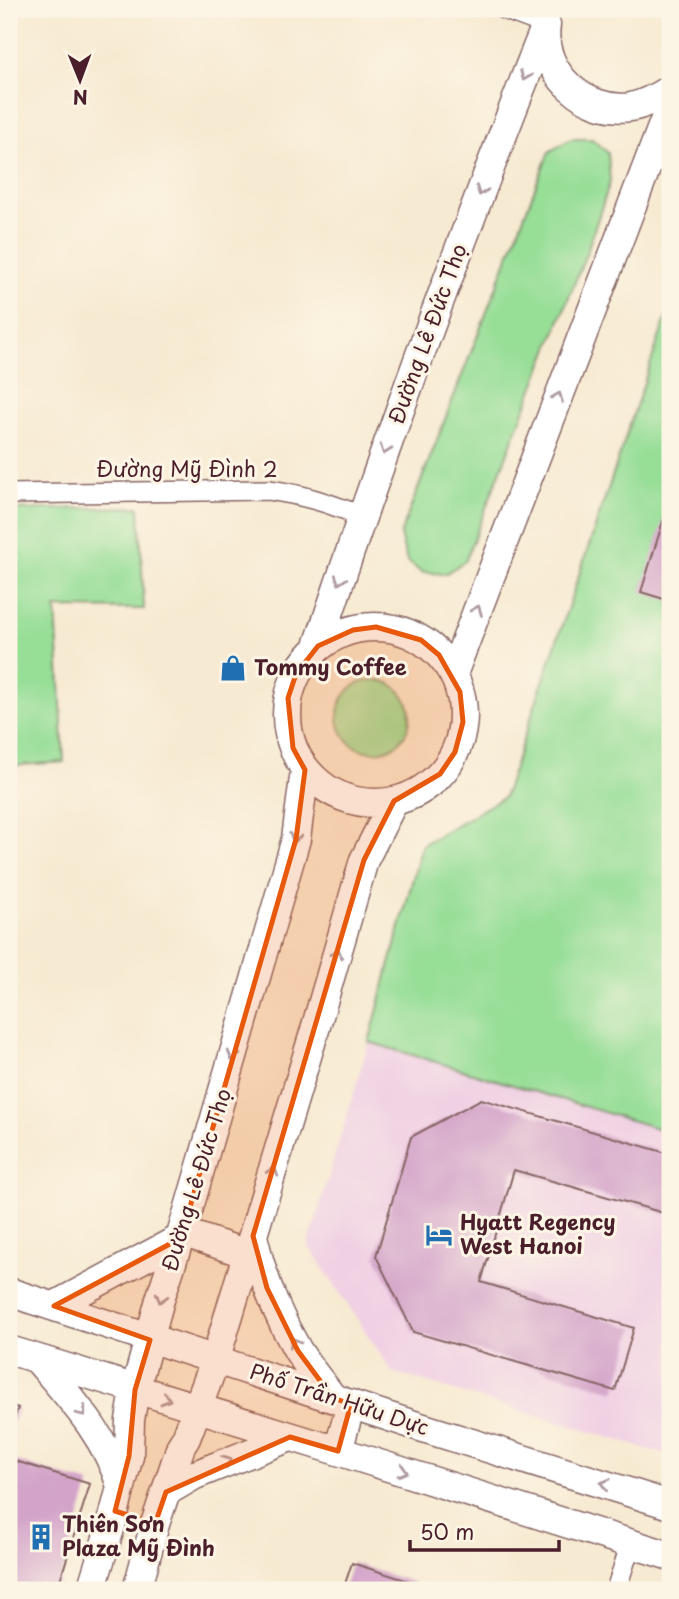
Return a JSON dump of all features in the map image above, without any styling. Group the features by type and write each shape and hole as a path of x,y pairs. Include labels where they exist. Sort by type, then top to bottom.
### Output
{"main road":[{"path":"547,17 545,35 550,60 563,81 582,97 605,106 630,107 654,100 670,89"},
{"name":"Đường Lê Đức Thọ","path":"318,646 361,516 547,17"},
{"path":"453,674 670,106"},
{"path":"376,627 399,631 421,640 439,655 453,674 460,692 463,722 455,752 440,774 419,791 394,801 361,802 330,791 305,770 289,736 286,723 288,698 296,674 318,646 353,630 376,627"},
{"name":"Đường Lê Đức Thọ","path":"91,1590 129,1456 130,1420 135,1390 296,839 305,770"},
{"path":"137,1590 181,1446 215,1361 364,860 394,801"},
{"path":"54,1306 182,1235 250,1245"},
{"path":"250,1245 267,1288 298,1351 342,1401 338,1451"},
{"name":"Phố Trần Hữu Dực","path":"9,1292 215,1361 670,1504"},
{"path":"9,1350 670,1556"},
{"path":"38,1360 95,1430 108,1453 118,1499 155,1524"},
{"path":"166,1492 195,1475 290,1437"}],"street":[{"path":"503,9 547,17"},
{"name":"Đường Mỹ Đình 2","path":"9,494 269,490 300,494 361,516"},
{"path":"616,1590 631,1543"}],"highlighted area":[{"path":"376,627 421,640 439,655 460,692 463,722 455,752 440,774 394,801 364,860 253,1236 267,1288 298,1351 333,1398 351,1404 338,1451 290,1437 166,1492 155,1524 115,1511 129,1456 135,1390 150,1340 54,1306 181,1238 296,839 305,770 293,748 288,698 296,674 318,646 353,630"}],"shaded area":[{"path":"369,1042 670,1132 670,1456 392,1372 308,1245"}],"green space":[{"path":"571,139 592,139 608,153 610,182 586,254 465,561 445,574 421,572 407,561 400,535 549,152"},
{"path":"670,306 670,1132 369,1042 422,845 504,797"},
{"path":"139,507 144,609 56,608 64,762 9,766 9,510"},
{"path":"374,680 394,686 404,696 410,716 404,736 394,746 374,752 354,746 344,736 338,716 344,696 354,686"}],"building":[{"path":"670,499 670,601 641,592"},
{"name":"Hyatt Regency West Hanoi","path":"481,1099 670,1154 670,1204 667,1214 514,1170 481,1282 634,1328 615,1391 413,1332 376,1256 411,1137"},
{"path":"9,1405 18,1408 9,1434"},
{"name":"Thiên Sơn Plaza Mỹ Đình","path":"9,1459 90,1484 57,1590 9,1590"},
{"path":"352,1563 415,1583 412,1590 343,1590"}],"place":[{"name":"Tommy Coffee","path":"233,668"},
{"name":"Hyatt Regency West Hanoi","path":"439,1235"},
{"name":"Thiên Sơn Plaza Mỹ Đình","path":"41,1537"}]}
